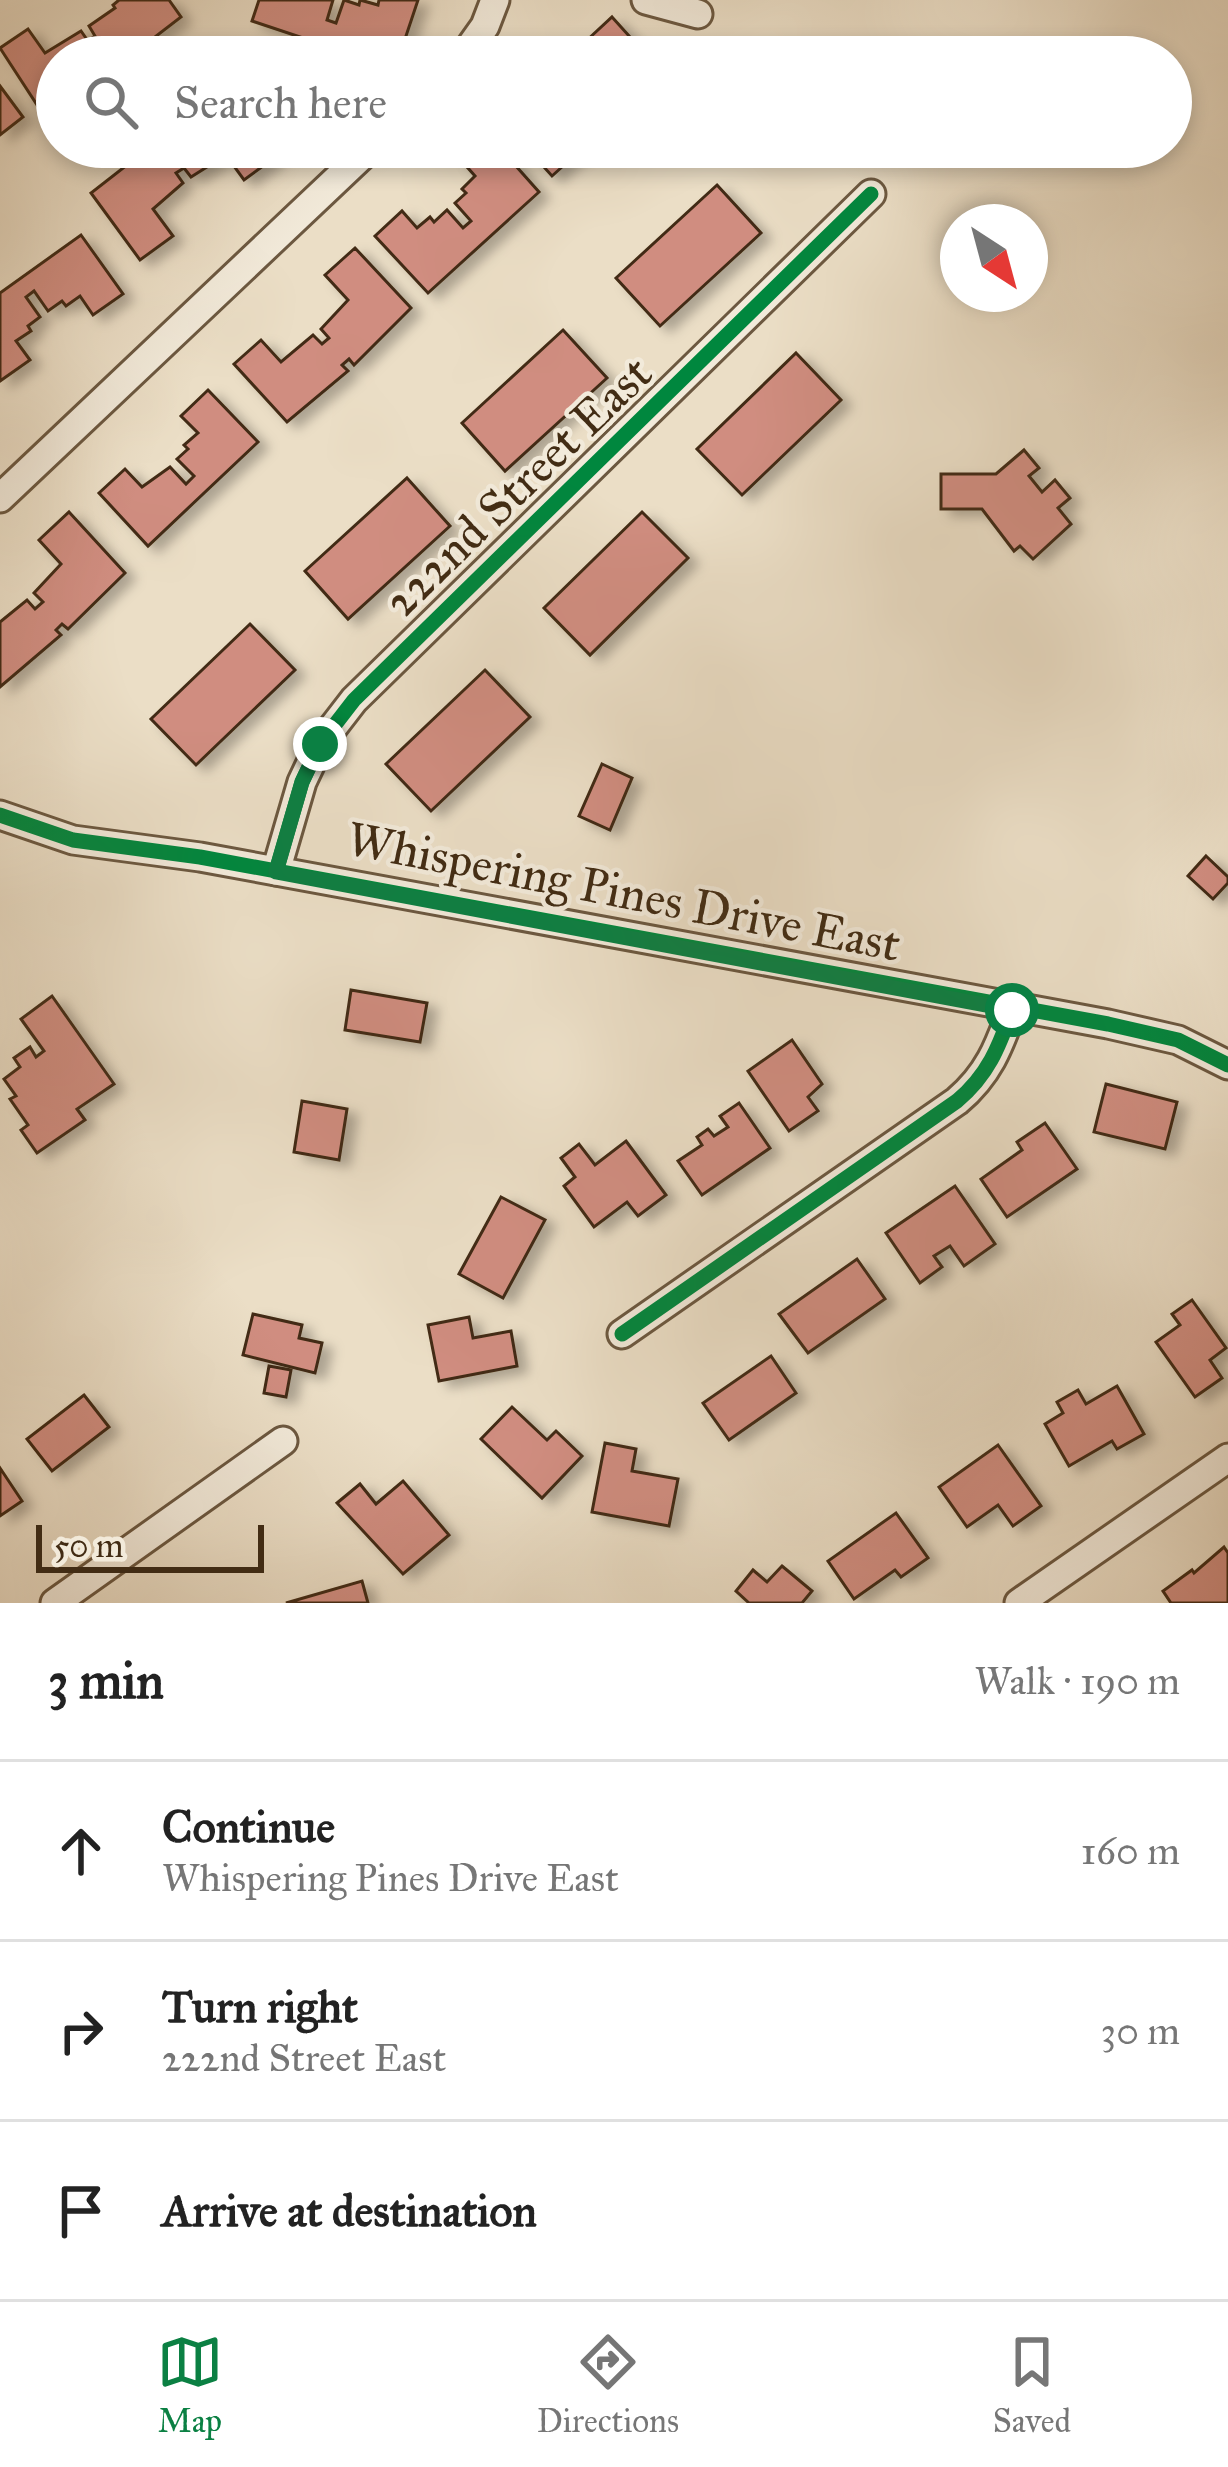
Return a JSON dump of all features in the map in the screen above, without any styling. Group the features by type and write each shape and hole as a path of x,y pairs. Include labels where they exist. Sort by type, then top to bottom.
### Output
{"street":[{"path":"478,36 495,0"},
{"path":"646,0 698,14"},
{"path":"0,497 349,168"},
{"name":"222nd Street East","path":"276,872 302,782 320,744 354,700 871,194"},
{"name":"Whispering Pines Drive East","path":"0,814 73,840 276,872 1178,1040 1228,1065"},
{"path":"622,1334 957,1101 978,1083 996,1054 1012,1010"},
{"path":"55,1603 283,1441"},
{"path":"1019,1603 1228,1458"}],"building":[{"path":"119,0 169,0 181,17 156,36 95,36 89,26"},
{"path":"259,0 333,0 327,20 336,23 344,0 378,5 379,0 418,0 406,36 297,36 252,21"},
{"path":"612,17 629,36 591,36"},
{"path":"28,29 36,40 36,103 0,48"},
{"path":"0,86 23,117 0,135"},
{"path":"123,168 184,168 176,173 183,183 153,209 173,236 140,260 91,193"},
{"path":"184,168 205,168 191,177"},
{"path":"235,168 260,168 244,180"},
{"path":"468,168 518,168 539,192 428,293 375,236 402,211 417,228 430,217 434,222 447,210 463,228 471,221 455,203 475,176"},
{"path":"717,185 761,233 660,326 616,278"},
{"path":"81,235 123,294 93,315 80,296 48,311 34,291 26,297 40,317 16,341 30,360 0,381 0,293"},
{"path":"355,248 411,308 354,365 349,359 342,365 348,371 287,422 234,364 261,340 281,362 313,335 322,344 329,338 321,329 348,300 325,275"},
{"path":"563,330 607,378 505,471 462,423"},
{"path":"796,353 841,400 742,495 697,449"},
{"path":"208,390 258,442 148,546 99,493 125,469 142,487 170,467 186,484 194,476 177,459 198,433 181,416"},
{"path":"1024,450 1039,468 1029,476 1042,492 1055,480 1070,498 1058,508 1071,524 1033,559 1020,546 1014,551 982,509 941,509 941,474 996,474"},
{"path":"407,478 450,526 348,619 305,571"},
{"path":"69,512 125,573 68,629 62,624 56,630 61,635 0,687 0,622 27,600 35,609 43,602 34,593 61,564 39,540"},
{"path":"642,512 688,558 590,655 544,608"},
{"path":"250,624 295,670 196,765 151,719"},
{"path":"485,670 530,717 431,811 386,764"},
{"path":"602,764 632,778 610,830 579,816"},
{"path":"1206,856 1228,877 1213,899 1188,876"},
{"path":"351,990 427,1003 420,1042 345,1030"},
{"path":"52,996 114,1084 77,1109 85,1120 37,1153 21,1130 28,1125 10,1099 16,1096 4,1079 20,1067 14,1058 30,1047 36,1057 44,1051 21,1019"},
{"path":"792,1040 822,1084 808,1097 818,1111 789,1131 748,1071"},
{"path":"1106,1084 1177,1102 1165,1149 1094,1132"},
{"path":"302,1101 347,1109 339,1160 294,1152"},
{"path":"739,1103 770,1148 702,1195 678,1161 702,1145 697,1137 708,1129 714,1136 728,1127 720,1116"},
{"path":"1045,1123 1077,1169 1007,1217 981,1179 1022,1150 1017,1142"},
{"path":"626,1141 666,1195 638,1216 627,1202 594,1227 564,1186 575,1177 561,1158 579,1144 595,1165"},
{"path":"955,1186 995,1244 964,1266 950,1246 934,1256 942,1267 920,1283 886,1233"},
{"path":"501,1197 545,1220 503,1298 459,1274"},
{"path":"857,1259 885,1299 808,1353 779,1314"},
{"path":"1192,1300 1226,1348 1210,1360 1222,1378 1195,1397 1156,1342 1180,1325 1172,1314"},
{"path":"253,1314 302,1325 299,1338 322,1343 315,1373 243,1355"},
{"path":"469,1317 473,1338 511,1331 517,1366 439,1381 428,1325"},
{"path":"771,1356 796,1393 729,1440 703,1403"},
{"path":"269,1366 291,1370 286,1397 264,1393"},
{"path":"1117,1386 1144,1434 1117,1449 1112,1441 1069,1466 1045,1424 1063,1413 1057,1402 1078,1390 1086,1404"},
{"path":"84,1395 109,1427 52,1471 27,1439"},
{"path":"512,1407 547,1440 556,1431 582,1456 542,1498 481,1439"},
{"path":"605,1443 636,1449 632,1471 678,1479 669,1526 592,1512"},
{"path":"998,1445 1041,1506 1013,1526 998,1505 967,1527 939,1487"},
{"path":"0,1468 22,1501 0,1516"},
{"path":"403,1481 449,1535 403,1574 337,1503 360,1484 376,1504"},
{"path":"896,1513 928,1558 901,1577 895,1570 854,1599 828,1561"},
{"path":"1224,1547 1228,1603 1171,1603 1163,1591"},
{"path":"782,1566 812,1591 802,1603 749,1603 736,1591 753,1570 767,1582"},
{"path":"362,1581 368,1603 286,1603"}],"cycle path":[{"path":"276,871 302,782 320,744 354,700 871,194"},
{"path":"0,815 73,840 200,857 1108,1024 1178,1040 1228,1065"},
{"path":"622,1334 957,1101 991,1060 1012,1010"}],"route":[{"path":"320,744 302,782 276,872 1012,1010"}]}
